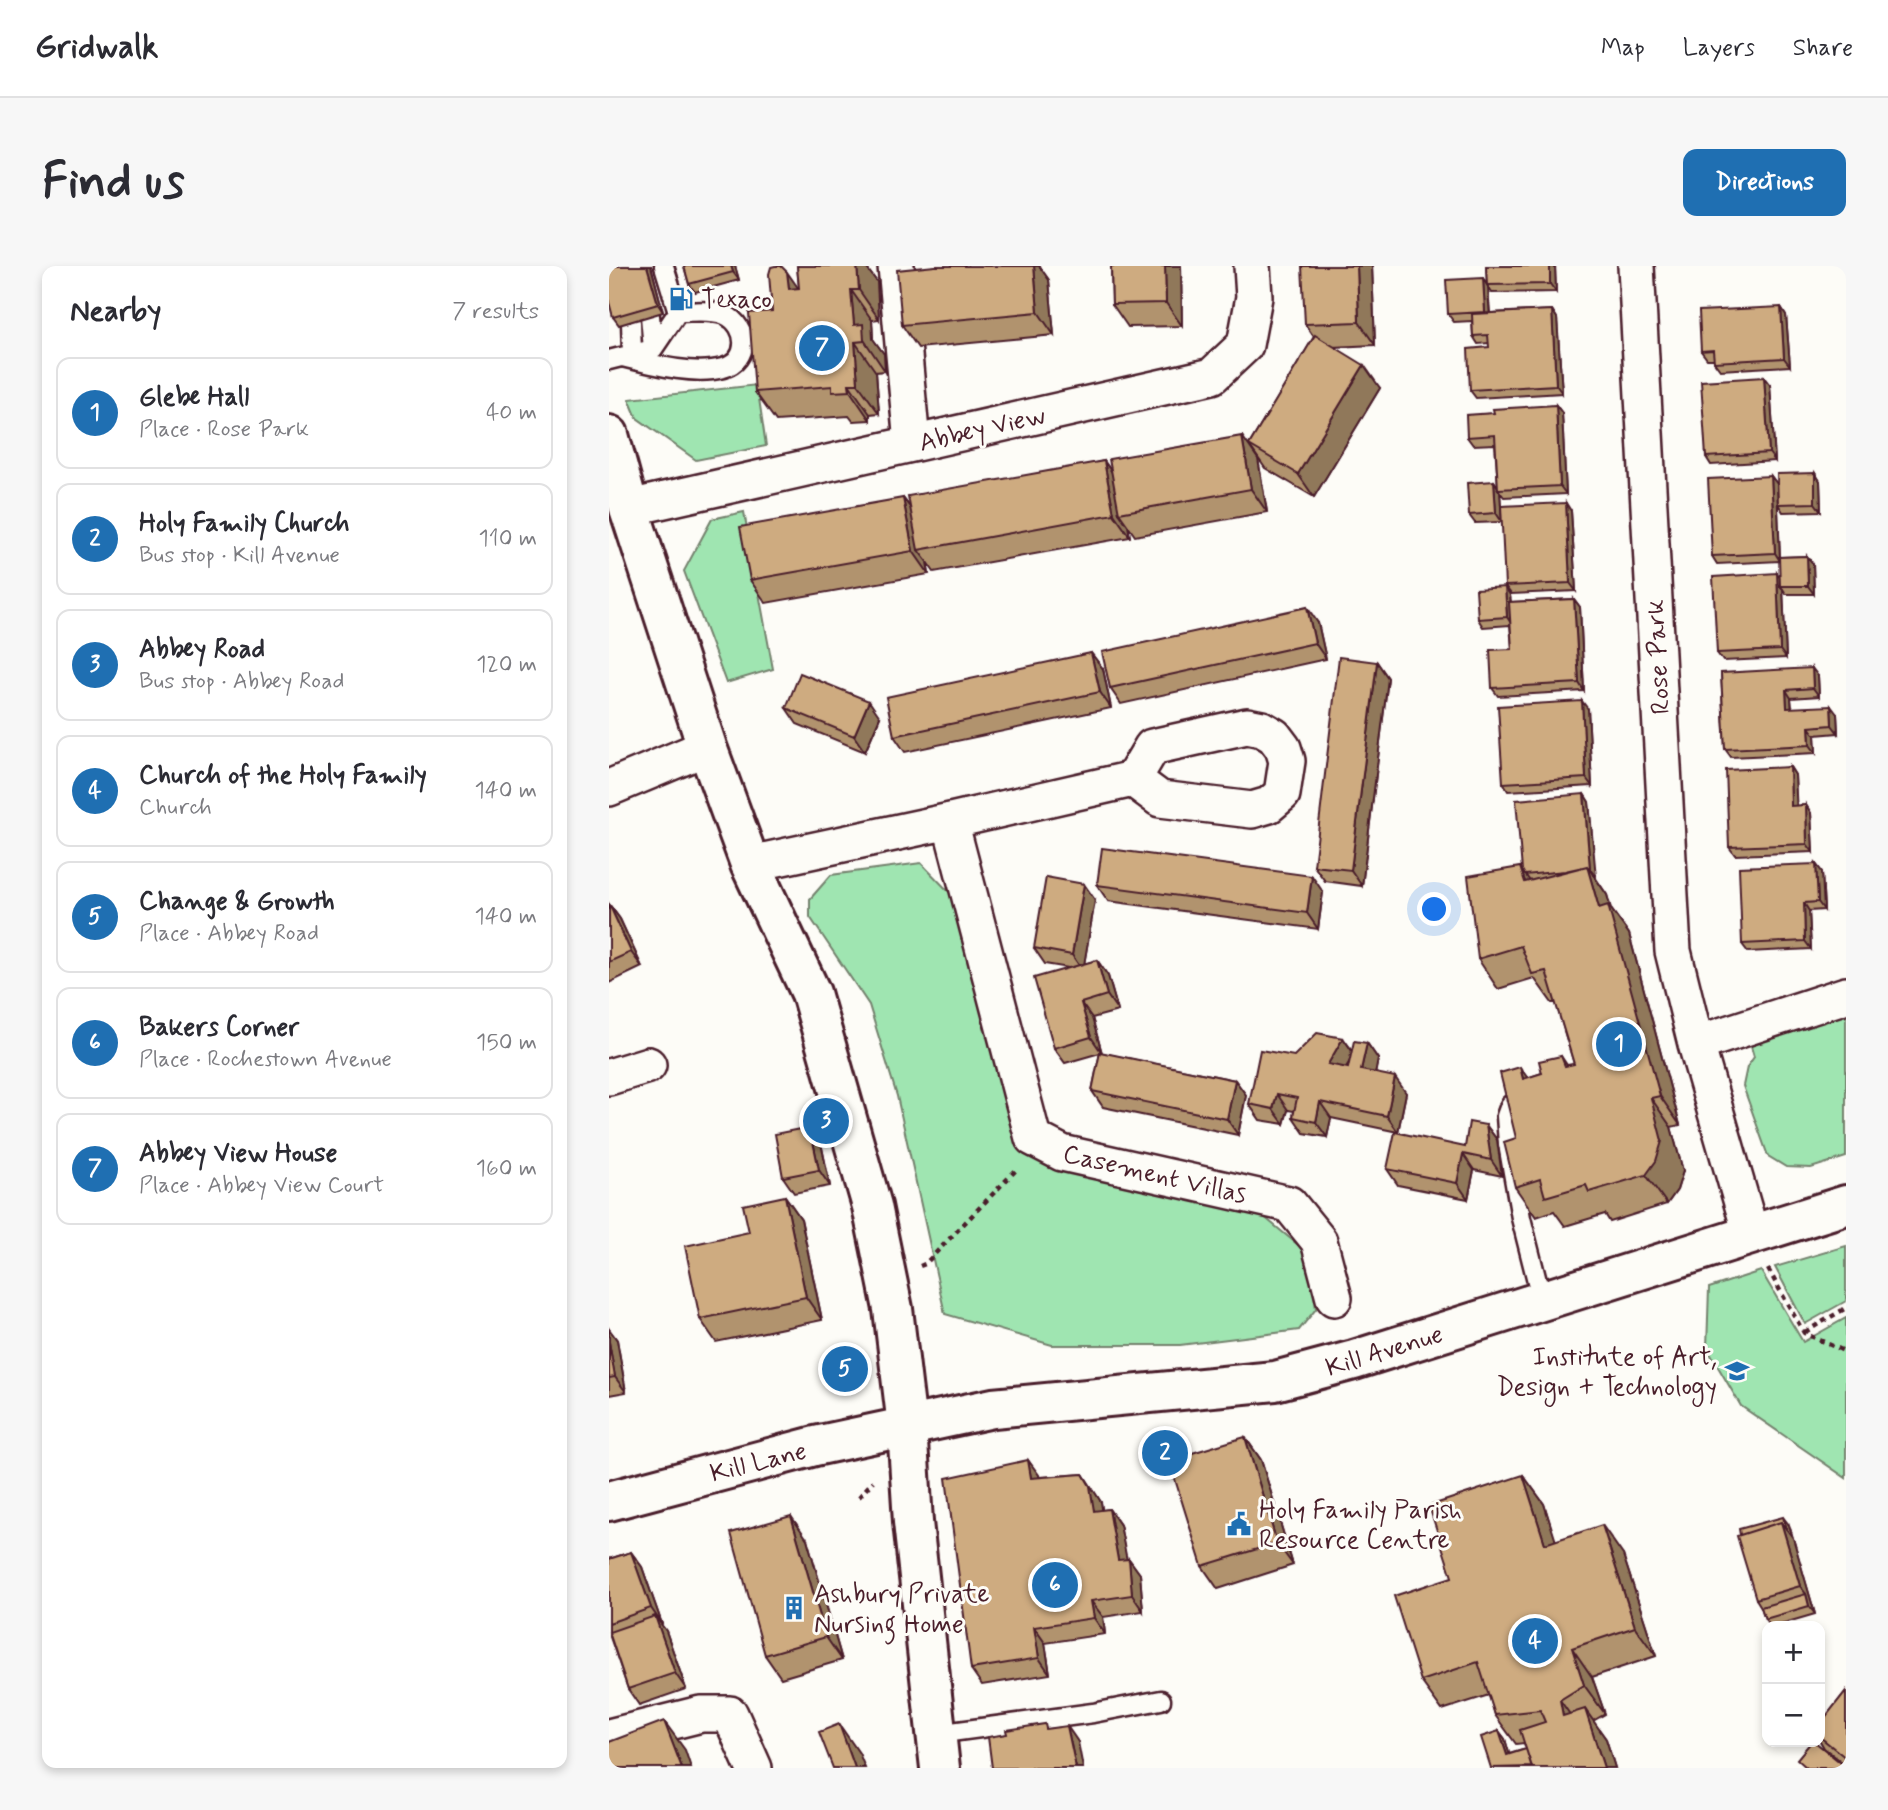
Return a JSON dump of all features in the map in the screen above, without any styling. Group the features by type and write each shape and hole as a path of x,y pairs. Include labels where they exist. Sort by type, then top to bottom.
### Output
{"main road":[{"path":"609,435 629,508 707,747 750,864 811,993 872,1206 893,1309 938,1751"},
{"name":"Kill Avenue","path":"907,1426 1007,1405 1275,1381 1355,1360 1846,1205"},
{"name":"Kill Lane","path":"609,1501 757,1461 907,1426"}],"street":[{"path":"896,266 912,444"},
{"name":"Abbey View","path":"629,508 1212,376 1245,345 1254,297 1252,266"},
{"name":"Rose Park","path":"1636,266 1673,951 1696,1044 1751,1234"},
{"path":"609,788 707,747"},
{"path":"750,864 1133,779"},
{"name":"Casement Villas","path":"950,821 1033,1138 1062,1153 1289,1204 1319,1241 1334,1298"},
{"path":"1696,1044 1846,995"},
{"path":"609,1077 648,1065"},
{"path":"609,1737 701,1714 730,1714 754,1768"}],"lane":[{"path":"664,266 678,312"},
{"path":"621,358 653,349 678,312"},
{"path":"621,358 661,367 701,369 725,367 738,360 743,348 743,335 739,325 732,319 723,314 709,312 678,312"},
{"path":"650,316 653,349"},
{"path":"621,358 631,322"},
{"path":"1537,1087 1519,1095 1510,1105 1507,1115 1508,1144 1521,1218 1542,1301"},
{"path":"938,1751 1093,1713 1161,1700"}],"path":[{"path":"885,1274 925,1264 1042,1143"},
{"path":"1768,1269 1804,1332 1846,1352"},
{"path":"1804,1332 1846,1308"},
{"path":"859,1497 873,1481"}],"green space":[{"path":"757,385 766,446 696,460 637,418 629,399"},
{"path":"744,512 773,669 726,683 684,571 712,519"},
{"path":"921,863 956,899 1023,1142 1129,1177 1133,1188 1263,1216 1309,1254 1316,1309 1299,1330 1180,1345 1052,1345 945,1314 897,1096 869,1005 810,917 810,899 831,875"},
{"path":"1846,1012 1846,1157 1811,1168 1786,1167 1768,1156 1743,1086 1747,1067 1754,1057 1750,1043"},
{"path":"1846,1246 1846,1301 1805,1324 1775,1267"},
{"path":"1761,1271 1803,1342 1846,1318 1846,1478 1741,1406 1707,1348 1709,1288"}],"building":[{"path":"609,266 647,266 658,304 613,317 609,302"},
{"path":"684,266 731,266 733,272 689,284"},
{"path":"781,266 787,272 789,289 799,288 797,266 857,266 859,290 851,290 854,325 863,324 864,341 855,342 858,384 849,384 850,391 832,392 832,386 755,392 749,313 772,311 769,274 771,267"},
{"path":"935,266 1034,266 1038,312 902,325 897,270"},
{"path":"1111,266 1165,266 1166,303 1112,304"},
{"path":"1302,266 1357,266 1359,322 1305,324"},
{"path":"1486,266 1550,266 1550,284 1487,285"},
{"path":"1483,278 1485,312 1448,314 1446,280"},
{"path":"1781,307 1784,358 1714,362 1713,350 1701,351 1699,311"},
{"path":"1552,310 1556,385 1470,390 1468,349 1489,347 1488,335 1473,336 1472,314"},
{"path":"1315,335 1364,365 1298,474 1249,445"},
{"path":"1764,377 1769,453 1706,457 1701,381"},
{"path":"1556,405 1560,486 1498,489 1495,435 1467,437 1466,415 1494,413 1493,409"},
{"path":"1242,436 1251,489 1119,513 1109,459"},
{"path":"1104,461 1114,514 918,550 908,496"},
{"path":"1815,473 1815,503 1778,504 1777,474"},
{"path":"1771,476 1775,553 1712,556 1708,479"},
{"path":"1494,481 1496,513 1469,515 1467,483"},
{"path":"903,498 913,551 750,580 740,527"},
{"path":"1566,503 1570,583 1505,586 1501,506"},
{"path":"1807,556 1808,586 1780,586 1779,557"},
{"path":"1777,573 1780,650 1717,653 1713,577"},
{"path":"1505,587 1507,617 1478,619 1476,589"},
{"path":"1574,599 1579,683 1492,688 1490,650 1512,649 1509,602"},
{"path":"1307,607 1315,643 1110,688 1102,652"},
{"path":"1091,653 1100,692 894,736 886,697"},
{"path":"1339,657 1377,662 1351,870 1314,866"},
{"path":"1812,668 1813,688 1786,690 1787,708 1831,706 1832,725 1809,727 1810,745 1725,749 1721,673"},
{"path":"800,673 869,701 854,736 786,708"},
{"path":"1582,701 1586,778 1503,783 1498,706"},
{"path":"1790,767 1791,806 1806,805 1807,844 1729,847 1726,770"},
{"path":"1584,794 1590,869 1587,866 1525,875 1522,870 1516,800"},
{"path":"1102,848 1312,876 1307,913 1097,885"},
{"path":"1816,864 1818,902 1804,903 1805,941 1742,944 1739,867"},
{"path":"1587,866 1599,908 1608,905 1660,1096 1651,1098 1662,1141 1656,1161 1646,1175 1589,1192 1586,1185 1545,1197 1540,1179 1515,1187 1504,1142 1516,1138 1500,1073 1520,1067 1523,1079 1542,1073 1539,1061 1561,1056 1565,1066 1574,1064 1546,971 1532,974 1521,946 1478,959 1468,876 1520,867 1525,882"},
{"path":"1046,877 1084,884 1072,955 1034,948"},
{"path":"609,904 631,952 609,962"},
{"path":"1097,960 1107,995 1081,1003 1091,1037 1054,1048 1034,978"},
{"path":"1317,1033 1343,1038 1328,1064 1348,1068 1354,1041 1367,1043 1361,1070 1395,1077 1387,1116 1320,1102 1316,1122 1293,1117 1297,1098 1277,1094 1273,1109 1249,1104 1260,1050 1294,1056"},
{"path":"1100,1052 1235,1080 1227,1119 1092,1091"},
{"path":"1469,1122 1486,1125 1491,1160 1463,1154 1457,1183 1387,1169 1395,1132 1465,1147"},
{"path":"810,1127 819,1170 783,1177 775,1134"},
{"path":"785,1196 806,1297 700,1319 685,1246 749,1232 743,1205"},
{"path":"609,1342 615,1377 609,1378"},
{"name":"Holy Family Parish Resource Centre","path":"1245,1437 1277,1543 1202,1566 1169,1460"},
{"path":"1028,1460 1031,1478 1083,1474 1090,1486 1094,1511 1109,1509 1118,1560 1129,1559 1132,1595 1091,1601 1094,1618 1034,1627 1039,1658 971,1669 946,1478"},
{"path":"1523,1475 1545,1544 1602,1525 1635,1627 1572,1648 1584,1685 1560,1700 1563,1716 1585,1709 1604,1768 1532,1768 1520,1730 1545,1722 1540,1710 1495,1715 1478,1662 1421,1681 1394,1596 1452,1577 1429,1506"},
{"name":"Ashbury Private Nursing Home","path":"791,1516 826,1637 765,1655 731,1533"},
{"path":"1783,1517 1787,1530 1781,1522 1740,1535 1739,1529"},
{"path":"1781,1522 1800,1586 1756,1599 1737,1536"},
{"path":"631,1552 651,1608 609,1623 609,1559"},
{"path":"1806,1594 1809,1606 1765,1619 1761,1607"},
{"path":"655,1616 675,1673 628,1689 609,1632"},
{"path":"1846,1691 1846,1758 1825,1741 1825,1718"},
{"path":"664,1721 682,1768 609,1768 609,1742"},
{"path":"839,1724 855,1768 833,1768 819,1732"},
{"path":"1045,1724 1046,1729 1067,1726 1076,1768 992,1768 988,1737 1007,1734 1006,1730"},
{"path":"1499,1731 1507,1755 1526,1749 1532,1767 1491,1768 1481,1737"},
{"path":"1807,1747 1821,1747 1846,1768 1807,1768 1797,1759"}],"place":[{"name":"Texaco","path":"681,299"},
{"name":"Abbey View House","path":"822,348"},
{"name":"Glebe Hall","path":"1619,1044"},
{"name":"Abbey Road","path":"826,1121"},
{"name":"Change & Growth","path":"845,1369"},
{"name":"Institute of Art, Design + Technology","path":"1737,1371"},
{"name":"Holy Family Church","path":"1165,1453"},
{"name":"Holy Family Parish Resource Centre","path":"1239,1524"},
{"name":"Bakers Corner","path":"1055,1585"},
{"name":"Ashbury Private Nursing Home","path":"794,1608"},
{"name":"Church of the Holy Family","path":"1535,1641"}]}
